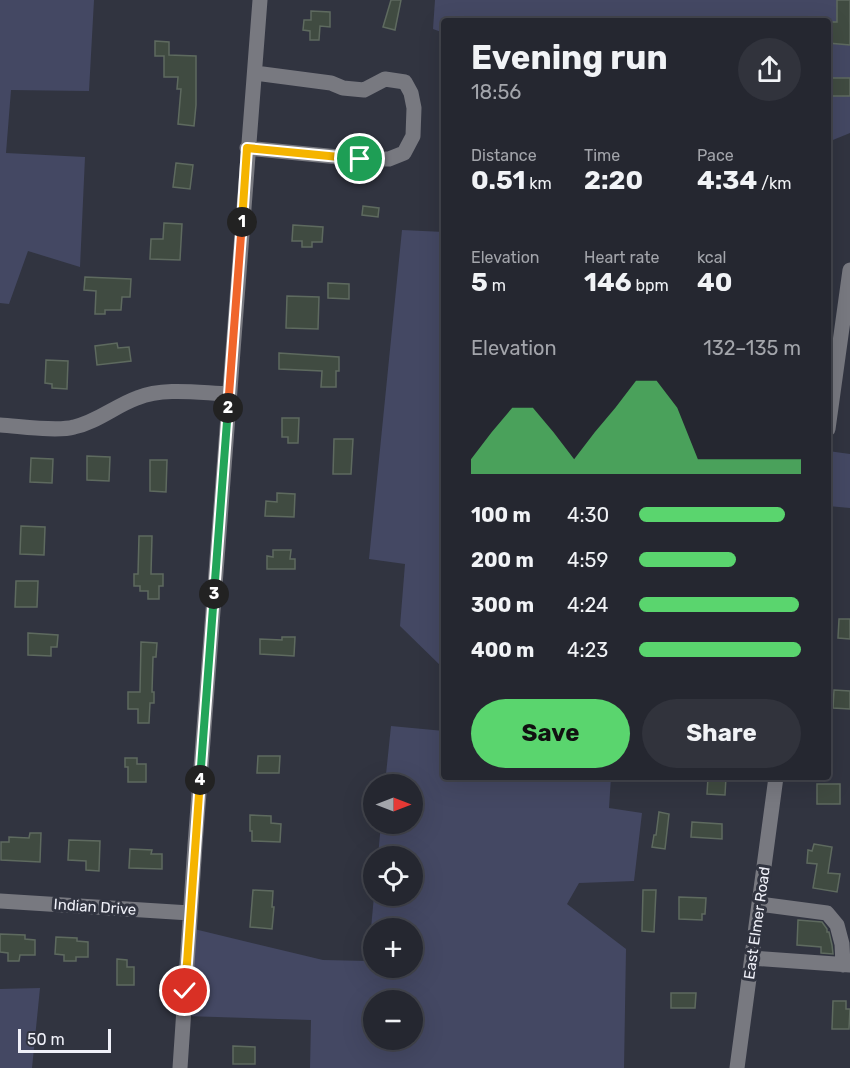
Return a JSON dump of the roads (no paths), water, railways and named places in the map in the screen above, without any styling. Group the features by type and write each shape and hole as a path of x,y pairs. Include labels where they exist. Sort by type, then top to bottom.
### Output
{"street":[{"path":"180,1068 247,148 260,0"},
{"path":"247,148 360,159 389,159 404,153 413,136 414,108 411,93 405,82 385,79 364,90 343,88 331,83 255,73"},
{"path":"831,394 850,270"},
{"path":"0,424 72,428 91,422 137,398 151,394 166,391 229,394"},
{"name":"East Elmer Road","path":"737,1068 776,780"},
{"name":"Indian Drive","path":"0,901 190,913"},
{"path":"752,958 847,965 837,925 827,914 759,904"}]}
